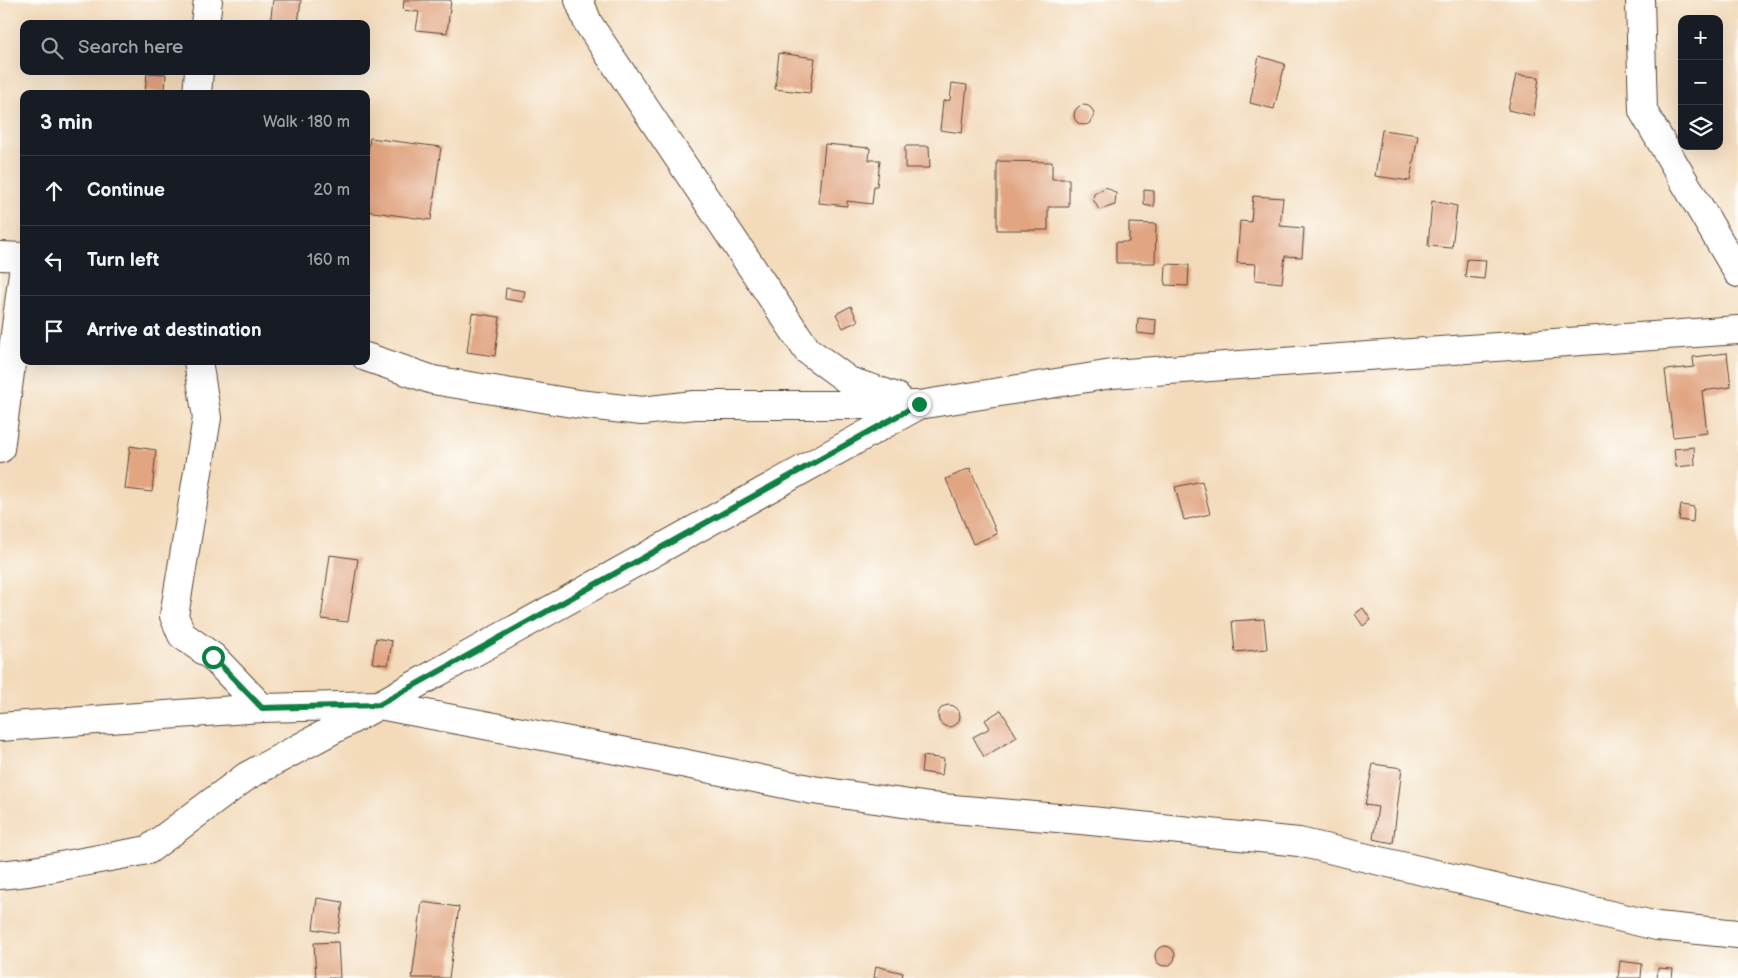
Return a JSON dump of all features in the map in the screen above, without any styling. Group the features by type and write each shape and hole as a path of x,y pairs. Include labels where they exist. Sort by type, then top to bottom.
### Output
{"street":[{"path":"206,20 208,0"},
{"path":"579,0 588,23 807,350 849,381 919,404"},
{"path":"1640,0 1642,110 1738,273"},
{"path":"197,90 198,75"},
{"path":"0,256 20,258"},
{"path":"0,449 20,296"},
{"path":"370,358 433,380 578,404 642,411 694,405 919,404 1112,374 1738,330"},
{"path":"199,365 207,418 174,616 182,635 213,657 262,708"},
{"path":"0,875 28,872 148,850 246,776 379,705 919,404"},
{"path":"0,727 262,708 379,705 813,790 930,808 1081,820 1299,842 1657,926 1738,934"}],"building":[{"path":"273,0 301,0 298,20 270,20"},
{"path":"404,0 451,0 447,33 416,30 419,12 403,10"},
{"path":"779,53 815,58 810,93 775,89"},
{"path":"1259,56 1285,64 1274,109 1250,103"},
{"path":"147,75 166,75 165,90 145,90"},
{"path":"1516,75 1539,77 1534,116 1508,110"},
{"path":"952,83 967,85 962,133 940,130 943,101 950,100"},
{"path":"1084,105 1091,108 1094,115 1091,122 1084,125 1077,122 1074,115 1077,108"},
{"path":"1382,130 1418,135 1410,181 1375,176"},
{"path":"370,138 441,147 431,220 370,212"},
{"path":"825,144 870,148 869,160 880,160 877,186 874,186 872,204 847,201 847,206 819,203"},
{"path":"905,146 929,146 930,168 905,168"},
{"path":"997,161 1052,162 1052,179 1069,179 1069,207 1048,207 1048,230 997,230"},
{"path":"1106,187 1116,193 1115,205 1099,210 1093,199 1094,194"},
{"path":"1144,190 1154,191 1154,207 1144,205"},
{"path":"1253,196 1283,198 1280,226 1304,228 1302,257 1285,256 1282,283 1255,280 1256,264 1237,263 1240,221 1251,222"},
{"path":"1432,201 1457,206 1452,248 1428,246"},
{"path":"1129,223 1156,224 1155,263 1116,263 1116,242 1129,242"},
{"path":"1467,259 1486,260 1484,279 1465,277"},
{"path":"1166,264 1189,265 1188,286 1165,285"},
{"path":"506,288 525,291 523,302 505,299"},
{"path":"851,306 858,321 843,328 836,314"},
{"path":"472,313 500,317 495,356 467,352"},
{"path":"1138,318 1156,320 1155,335 1137,333"},
{"path":"1727,353 1731,387 1702,391 1707,433 1673,437 1665,370 1694,367 1693,357"},
{"path":"130,446 156,450 152,492 125,489"},
{"path":"1694,447 1695,465 1676,467 1674,449"},
{"path":"970,468 997,534 973,544 946,479"},
{"path":"1202,481 1210,514 1184,520 1175,487"},
{"path":"1681,505 1694,507 1693,522 1679,520"},
{"path":"330,555 358,559 348,622 321,619"},
{"path":"1363,608 1371,620 1363,626 1355,614"},
{"path":"1264,619 1267,649 1235,652 1232,621"},
{"path":"376,638 392,641 388,665 372,663"},
{"path":"949,705 957,708 960,716 957,724 949,727 941,724 938,716 941,708"},
{"path":"1001,710 1017,737 984,757 973,737 990,728 985,720"},
{"path":"923,756 944,759 942,775 921,772"},
{"path":"1373,764 1402,768 1393,843 1373,839 1378,807 1365,805"},
{"path":"317,898 343,902 338,933 313,929"},
{"path":"422,902 459,907 449,978 412,978"},
{"path":"338,942 340,978 316,978 314,943"},
{"path":"1165,946 1172,949 1175,956 1172,963 1165,966 1158,963 1155,956 1158,949"},
{"path":"1620,961 1642,964 1641,978 1618,978"},
{"path":"876,966 903,973 902,978 874,978"},
{"path":"1658,968 1673,969 1672,978 1657,978"}],"route":[{"path":"213,657 262,708 379,705 919,404"}]}
